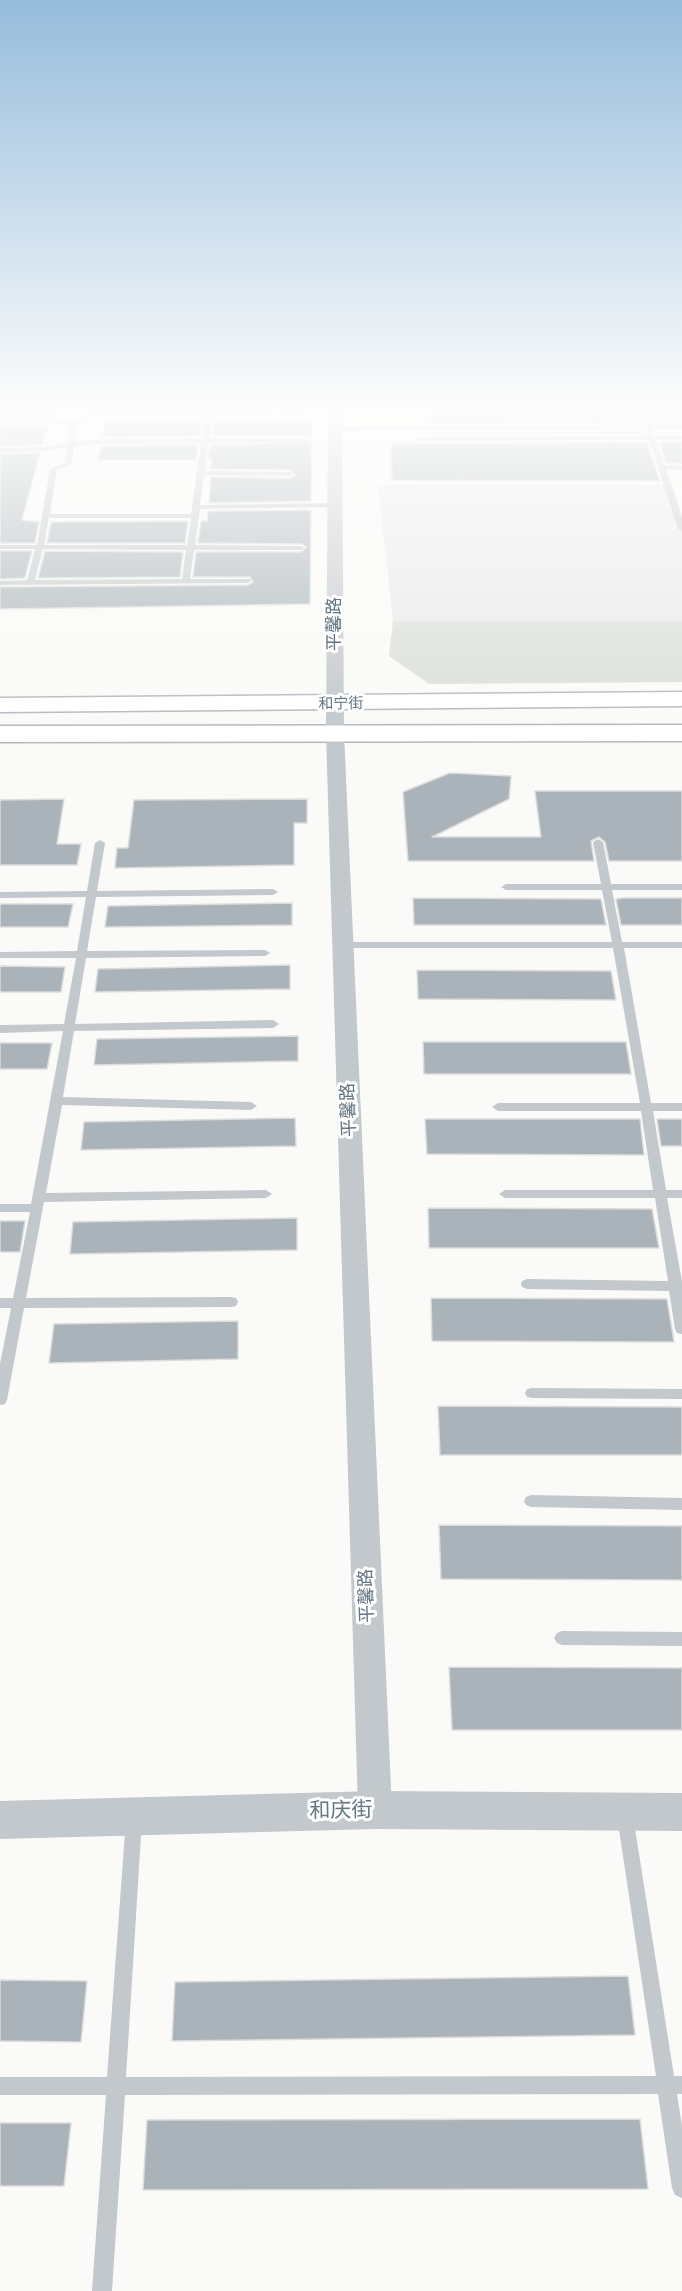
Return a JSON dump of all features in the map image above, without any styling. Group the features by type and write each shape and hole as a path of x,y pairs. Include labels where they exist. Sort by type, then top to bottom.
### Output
{"main road":[{"name":"和宁街","path":"0,705 335,704 682,699"},
{"name":"和宁街","path":"0,734 682,733"}],"street":[{"name":"平馨路","path":"335,517 335,733 375,1810"},
{"name":"和庆街","path":"0,1820 375,1810 682,1812"}],"lane":[{"path":"30,583 46,517"},
{"path":"186,582 195,517"},
{"path":"0,548 301,548"},
{"path":"0,583 247,581"},
{"path":"598,842 679,1286 682,1329"},
{"path":"0,1400 57,1101 100,843"},
{"path":"506,887 682,887"},
{"path":"0,895 91,896 273,892"},
{"path":"343,945 682,945"},
{"path":"0,956 265,952"},
{"path":"0,1029 273,1024"},
{"path":"57,1101 251,1106"},
{"path":"498,1107 682,1107"},
{"path":"0,1208 38,1203 266,1194"},
{"path":"505,1194 682,1194"},
{"path":"527,1284 679,1286"},
{"path":"0,1303 231,1302"},
{"path":"532,1393 682,1394"},
{"path":"531,1501 682,1504"},
{"path":"562,1638 682,1639"},
{"path":"624,1812 674,2086 682,2188"},
{"path":"102,2291 134,1816"},
{"path":"0,2086 116,2084 674,2086"}],"shaded area":[{"path":"382,517 682,517 682,621 393,621"},
{"path":"393,621 682,621 682,682 429,684 389,656"}],"building":[{"path":"0,517 23,517 22,520 39,522 35,543 0,543"},
{"path":"207,517 311,517 310,604 0,609 0,587 248,585 253,582 250,577 193,577 196,552 301,552 307,547 301,544 198,543 201,521 207,521"},
{"path":"188,521 185,543 47,543 51,522"},
{"path":"0,551 32,551 25,578 0,579"},
{"path":"45,551 183,552 180,577 38,578"},
{"path":"450,773 511,776 509,799 432,837 541,837 535,791 682,791 682,861 609,861 605,842 599,837 591,841 594,861 408,861 403,792"},
{"path":"64,799 57,844 81,844 77,865 0,865 0,800"},
{"path":"307,799 307,823 294,823 294,865 115,868 117,848 128,848 134,800"},
{"path":"413,898 601,899 606,925 414,925"},
{"path":"682,898 682,925 621,925 616,899"},
{"path":"292,903 292,925 105,927 108,906"},
{"path":"0,904 73,904 68,927 0,927"},
{"path":"290,965 290,989 95,992 98,969"},
{"path":"0,966 65,967 61,992 0,992"},
{"path":"417,970 611,971 616,1000 418,999"},
{"path":"298,1036 298,1061 94,1065 97,1039"},
{"path":"423,1042 626,1042 631,1074 424,1074"},
{"path":"0,1043 52,1043 47,1069 0,1069"},
{"path":"295,1118 296,1146 81,1150 84,1122"},
{"path":"425,1119 640,1119 644,1155 427,1154"},
{"path":"657,1119 682,1119 682,1146 661,1146"},
{"path":"428,1208 652,1209 659,1248 429,1248"},
{"path":"297,1218 297,1250 70,1254 73,1222"},
{"path":"0,1221 25,1221 20,1252 0,1252"},
{"path":"431,1298 667,1299 674,1342 432,1341"},
{"path":"238,1321 238,1359 49,1363 54,1324"},
{"path":"438,1406 682,1407 682,1455 440,1455"},
{"path":"439,1525 682,1526 682,1580 441,1579"},
{"path":"449,1667 682,1668 682,1730 452,1730"},
{"path":"628,1976 635,2035 172,2041 175,1982"},
{"path":"0,1980 87,1981 81,2042 0,2041"},
{"path":"640,2119 648,2189 143,2190 147,2120"},
{"path":"0,2123 71,2123 64,2186 0,2186"}]}
